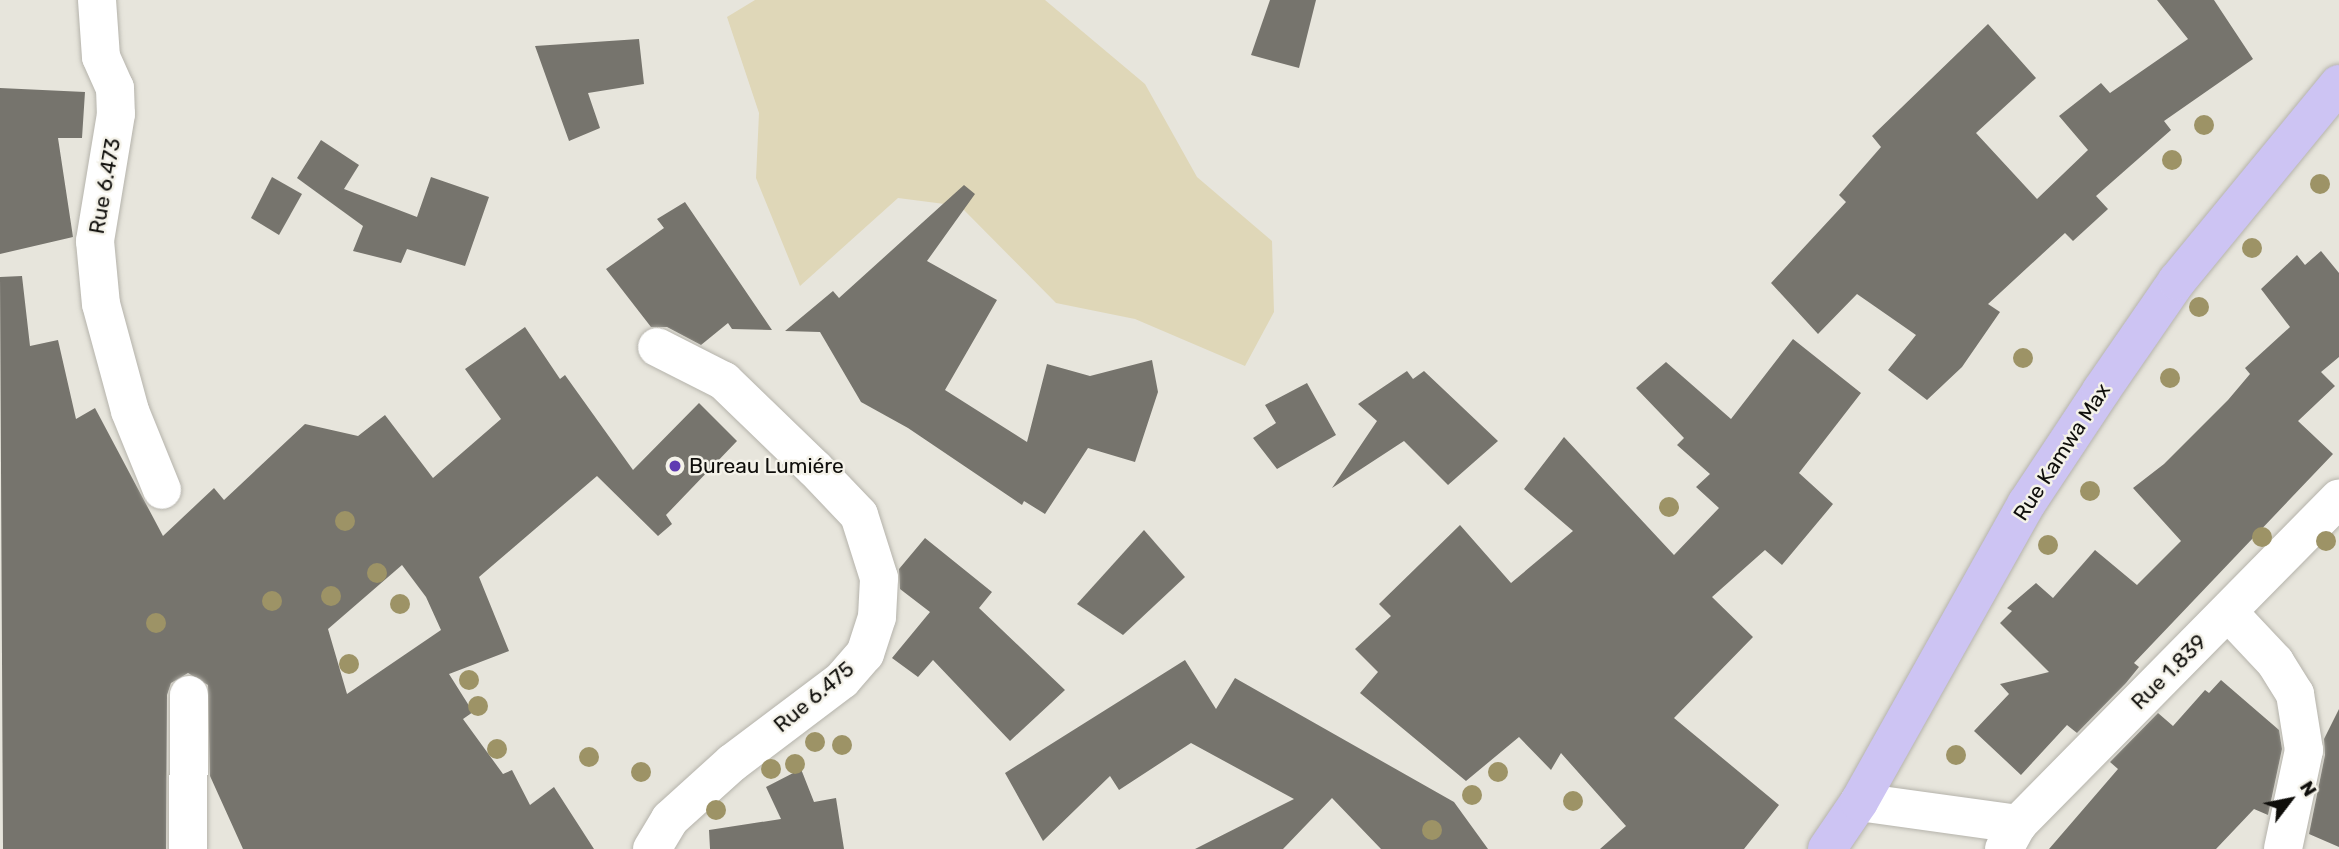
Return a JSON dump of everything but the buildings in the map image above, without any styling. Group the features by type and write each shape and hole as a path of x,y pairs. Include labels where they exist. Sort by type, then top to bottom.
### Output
{"main road":[{"name":"Rue Kamwa Max","path":"1827,849 1859,802 2027,503 2071,436 2177,281 2339,84"}],"street":[{"name":"Rue 6.473","path":"97,0 101,57 115,88 116,114 95,241 101,304 130,411 162,490"},
{"name":"Rue 6.475","path":"652,849 670,819 732,763 842,680 865,654 877,617 879,578 859,515 815,469 724,381 657,347"},
{"name":"Rue 1.839","path":"2011,836 2339,499"},
{"path":"2228,612 2274,662 2295,694 2304,750 2283,849"},
{"path":"188,849 189,695"},
{"path":"1859,802 2011,836"}],"shaded area":[{"path":"755,0 1045,0 1145,84 1197,177 1272,241 1274,312 1245,366 1135,319 1056,303 960,206 898,198 800,286 756,178 759,113 727,17"}],"place":[{"name":"Bureau Lumiére","path":"675,466"}]}
